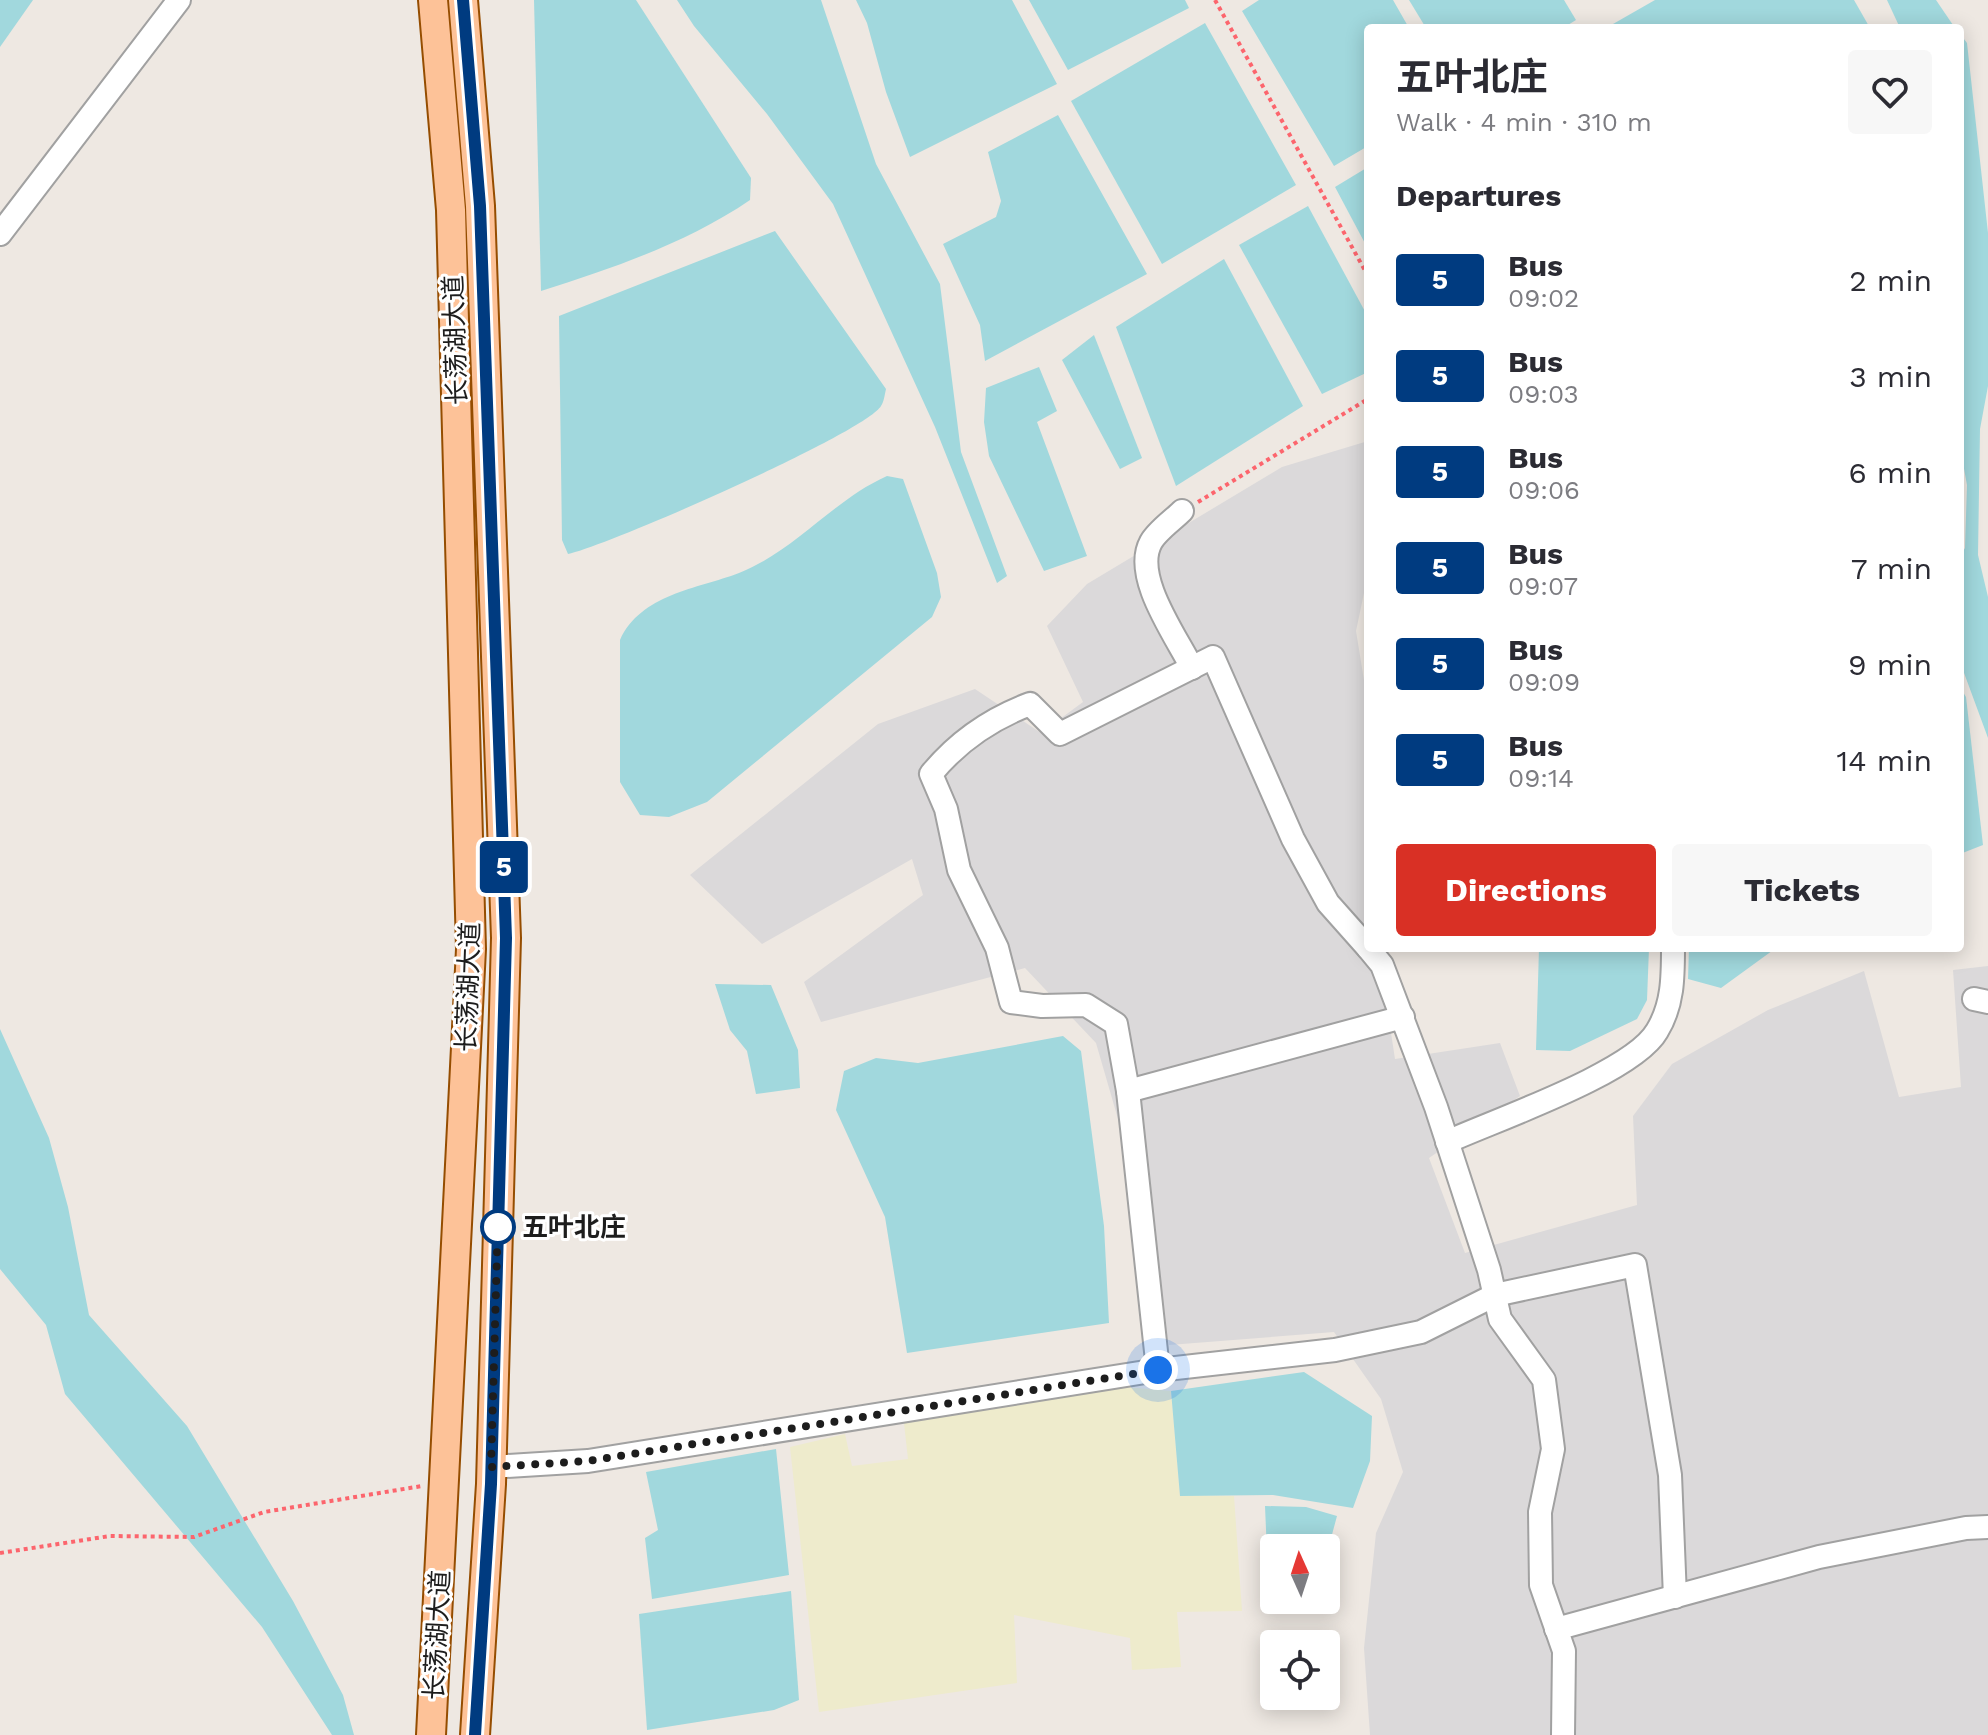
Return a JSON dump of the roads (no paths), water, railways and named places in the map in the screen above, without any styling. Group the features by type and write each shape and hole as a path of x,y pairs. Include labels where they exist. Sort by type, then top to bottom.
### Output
{"main road":[{"name":"长荡湖大道","path":"431,1735 471,949 451,210 433,0"},
{"name":"长荡湖大道","path":"463,0 480,206 506,938 491,1467 475,1735"}],"street":[{"path":"0,234 179,0"},
{"path":"1182,511 1151,540 1144,562 1156,601 1192,668"},
{"path":"1158,1370 1128,1091 1116,1024 1086,1005 1042,1006 1011,1002 997,948 959,870 946,809 931,774 950,750 999,716 1030,704 1060,734 1213,657 1293,839 1328,903 1364,944"},
{"path":"1371,952 1382,965 1403,1017 1447,1142 1500,1319 1544,1380 1553,1449 1540,1512 1541,1585 1564,1651 1563,1735"},
{"path":"1447,1142 1623,1064 1657,1033 1673,992 1673,952"},
{"path":"1128,1091 1403,1017"},
{"path":"491,1467 588,1461 1158,1370 1335,1350 1421,1332 1495,1295 1635,1265 1670,1475 1675,1597"},
{"path":"1556,1629 1819,1557 1966,1528 1988,1527"}],"water":[{"path":"0,0 33,0 0,47"},
{"path":"534,0 636,0 751,178 750,200 675,242 541,291"},
{"path":"677,0 821,0 876,164 940,284 961,452 1007,576 997,583 935,427 833,204"},
{"path":"856,0 1012,0 1057,84 910,157 886,92 867,23"},
{"path":"1029,0 1185,0 1189,8 1068,70"},
{"path":"1259,0 1393,0 1407,24 1364,24 1364,148 1334,166 1242,11"},
{"path":"1409,0 1564,0 1576,20 1570,24 1424,24"},
{"path":"1655,0 1854,0 1868,24 1613,24"},
{"path":"1887,0 1936,0 1952,24 1898,24"},
{"path":"1205,23 1296,185 1162,264 1071,101"},
{"path":"1964,39 1967,43 1988,233 1988,386 1980,429 1978,555 1988,597 1988,738 1964,673 1967,485 1964,469"},
{"path":"1058,115 1147,274 985,361 980,325 943,244 996,217 1001,201 988,152"},
{"path":"1364,169 1364,241 1335,187"},
{"path":"1308,206 1364,310 1364,374 1322,394 1239,245"},
{"path":"775,231 886,389 881,406 865,420 785,463 680,511 568,554 562,540 559,316"},
{"path":"1224,259 1303,406 1176,486 1116,327"},
{"path":"1094,335 1142,458 1120,469 1062,360"},
{"path":"1039,367 1057,411 1037,422 1087,556 1044,571 989,456 984,422 986,388"},
{"path":"887,476 903,479 937,573 941,597 932,617 707,802 669,817 640,815 620,782 620,640 629,625 642,612 672,595 759,564 849,498"},
{"path":"1964,694 1966,697 1983,845 1964,852"},
{"path":"1539,952 1649,952 1647,1000 1637,1019 1570,1051 1536,1050"},
{"path":"1689,952 1770,952 1721,988 1688,979"},
{"path":"715,984 771,985 798,1050 800,1088 756,1094 747,1051 730,1030"},
{"path":"0,1029 49,1138 68,1207 89,1315 187,1426 293,1601 343,1695 354,1735 332,1735 262,1627 65,1394 46,1325 0,1269"},
{"path":"1063,1036 1081,1051 1104,1226 1109,1323 907,1353 885,1217 836,1110 844,1071 876,1058 918,1063"},
{"path":"1304,1372 1372,1416 1370,1461 1353,1508 1273,1495 1180,1496 1171,1391"},
{"path":"776,1449 789,1575 652,1599 645,1538 658,1530 646,1472"},
{"path":"1265,1506 1306,1507 1337,1516 1332,1534 1266,1534"},
{"path":"791,1591 799,1700 774,1710 647,1730 639,1614"}],"place":[{"name":"五叶北庄","path":"498,1227"}]}
